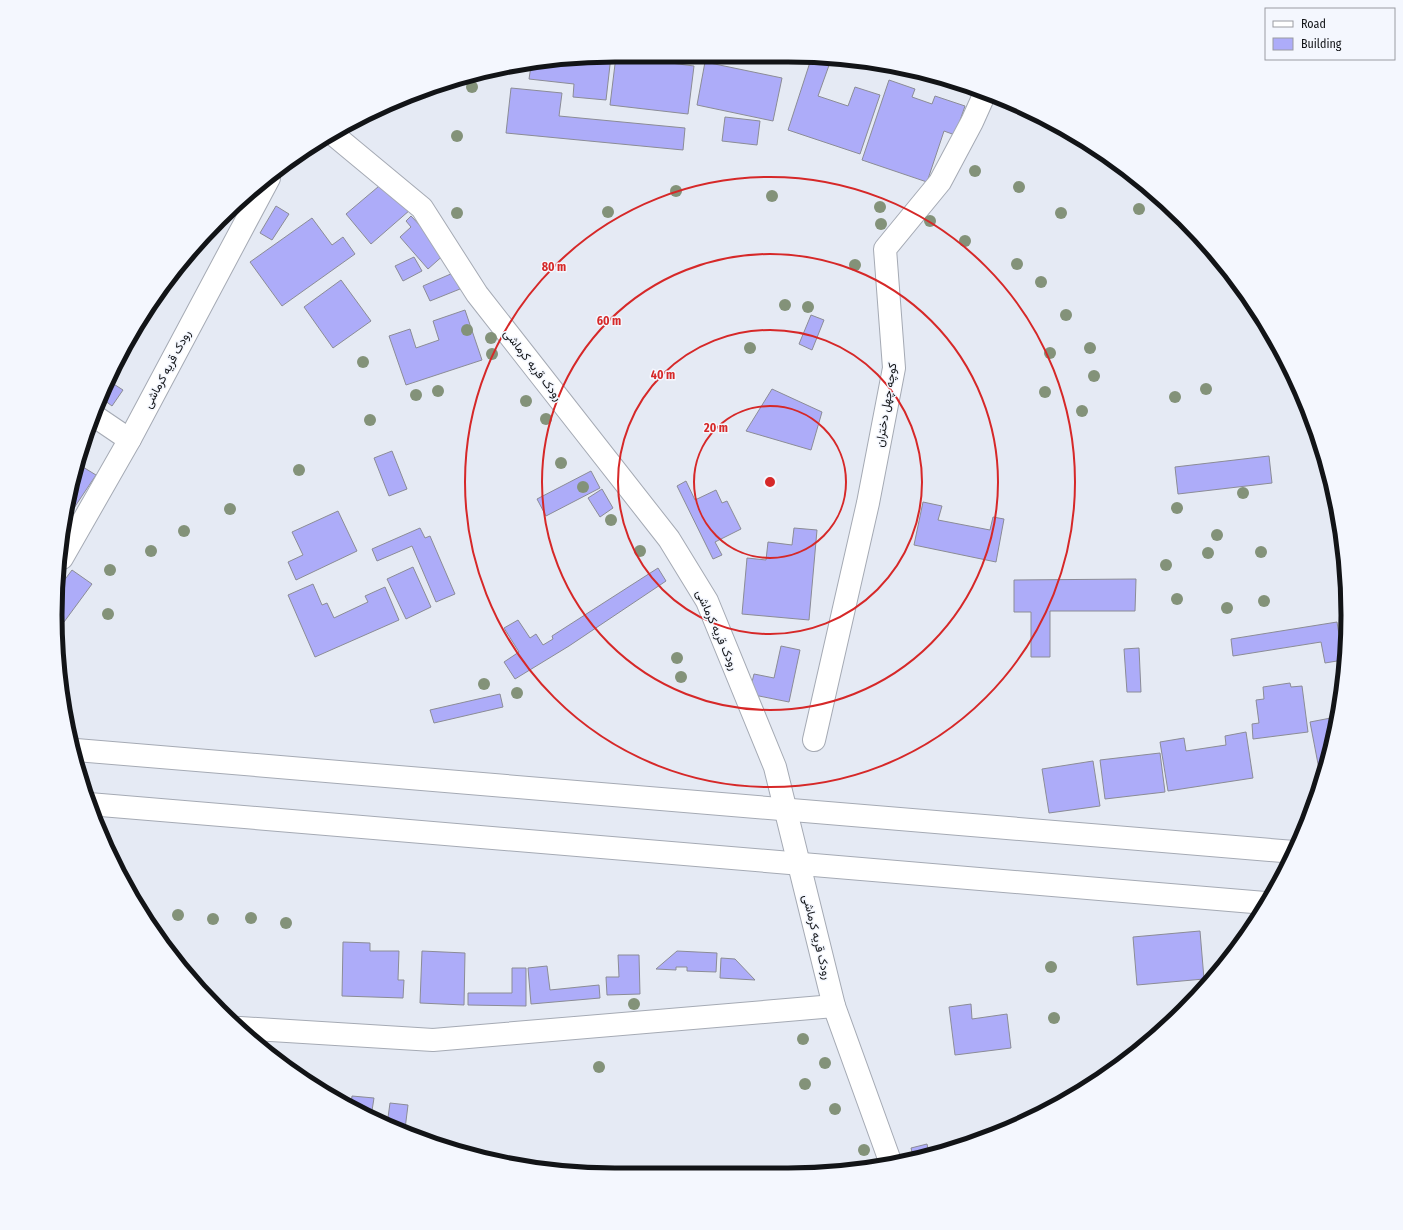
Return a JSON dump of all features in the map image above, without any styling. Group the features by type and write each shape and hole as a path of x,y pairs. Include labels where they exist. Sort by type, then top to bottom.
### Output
{"street":[{"name":"کوچه چهل دختران","path":"814,740 868,503 894,368 886,249 940,182 972,122 983,97"},
{"name":"رودک قریه کرماشی","path":"336,137 422,208 477,294 669,539 708,601 774,767 834,1006 889,1158"},
{"name":"رودک قریه کرماشی","path":"66,551 130,439 264,188"},
{"path":"98,418 130,439"},
{"path":"79,750 1288,851"},
{"path":"95,805 1260,903"},
{"path":"247,1028 433,1040 834,1006"}],"building":[{"path":"610,62 606,100 573,97 574,84 529,79 531,69 579,63"},
{"path":"615,62 663,62 694,66 688,114 610,105"},
{"path":"705,62 782,78 773,121 697,105"},
{"path":"810,63 830,64 818,96 848,106 855,87 880,95 860,154 788,130"},
{"path":"889,80 915,89 912,97 932,104 935,96 965,106 955,135 944,131 927,182 862,160"},
{"path":"511,88 562,93 559,116 685,128 683,150 506,133"},
{"path":"725,117 760,121 757,145 722,141"},
{"path":"385,181 410,210 371,244 346,214"},
{"path":"276,206 289,214 272,240 260,233"},
{"path":"411,216 446,253 428,269 400,237 411,227 406,221"},
{"path":"312,218 332,245 343,237 355,254 282,306 250,262"},
{"path":"414,257 422,271 403,281 395,266"},
{"path":"453,273 460,289 430,301 423,286"},
{"path":"341,280 371,321 333,348 304,307"},
{"path":"167,290 168,291 145,323"},
{"path":"465,310 482,360 406,385 389,336 410,329 416,348 439,340 433,321"},
{"path":"811,315 824,320 812,350 799,344"},
{"path":"113,383 123,390 112,406 105,401"},
{"path":"772,389 822,412 811,450 746,431"},
{"path":"392,451 407,489 389,496 374,458"},
{"path":"1269,456 1272,483 1178,494 1175,467"},
{"path":"82,467 96,475 72,510"},
{"path":"591,471 600,488 546,516 537,499"},
{"path":"686,481 695,500 716,490 722,503 727,501 741,529 715,542 722,555 713,559 677,486"},
{"path":"602,489 613,508 600,517 588,498"},
{"path":"923,502 942,506 938,520 990,530 993,517 1004,519 996,562 914,545"},
{"path":"338,511 357,551 296,580 288,562 303,555 292,532"},
{"path":"420,528 425,538 430,536 455,594 436,602 412,546 377,561 372,549"},
{"path":"794,528 817,530 809,620 742,614 747,558 766,560 768,542 792,545"},
{"path":"413,567 431,607 406,619 387,579"},
{"path":"658,568 666,581 569,646 515,679 504,662 519,652 504,628 518,620 530,638 536,634 543,645 553,639 552,636"},
{"path":"72,570 92,584 64,622 62,621 62,615 63,582"},
{"path":"1136,579 1135,611 1050,611 1050,657 1031,657 1031,612 1014,612 1014,580"},
{"path":"313,584 322,605 327,603 334,618 368,602 365,596 385,587 399,620 315,657 288,595"},
{"path":"1337,622 1340,642 1339,661 1325,663 1321,642 1233,656 1231,639"},
{"path":"781,646 800,650 789,702 749,694 754,674 774,678"},
{"path":"1139,648 1141,692 1127,692 1124,649"},
{"path":"1290,683 1291,687 1302,686 1308,732 1253,739 1252,724 1259,723 1256,700 1264,699 1263,687"},
{"path":"500,694 503,707 434,723 430,710"},
{"path":"1331,718 1319,769 1310,722"},
{"path":"1246,732 1253,778 1168,791 1160,742 1184,738 1186,751 1226,745 1225,736"},
{"path":"1160,753 1165,792 1105,799 1100,760"},
{"path":"1093,761 1100,806 1049,813 1042,769"},
{"path":"1200,931 1204,979 1137,985 1133,937"},
{"path":"343,942 370,943 370,951 399,951 398,980 404,980 403,998 342,996"},
{"path":"422,951 465,953 464,1005 420,1003"},
{"path":"677,951 717,953 716,972 687,971 687,967 676,967 676,970 656,969"},
{"path":"618,955 639,955 640,994 607,995 606,977 619,977"},
{"path":"721,958 735,959 755,980 720,978"},
{"path":"547,966 550,990 599,985 600,998 531,1004 528,968"},
{"path":"512,968 526,968 526,1006 468,1005 468,993 512,993"},
{"path":"971,1004 972,1019 1007,1014 1011,1048 955,1055 949,1007"},
{"path":"352,1096 374,1098 372,1112 370,1111 351,1101"},
{"path":"390,1103 408,1105 405,1127 388,1119"},
{"path":"927,1144 928,1150 912,1153 911,1148"}]}
